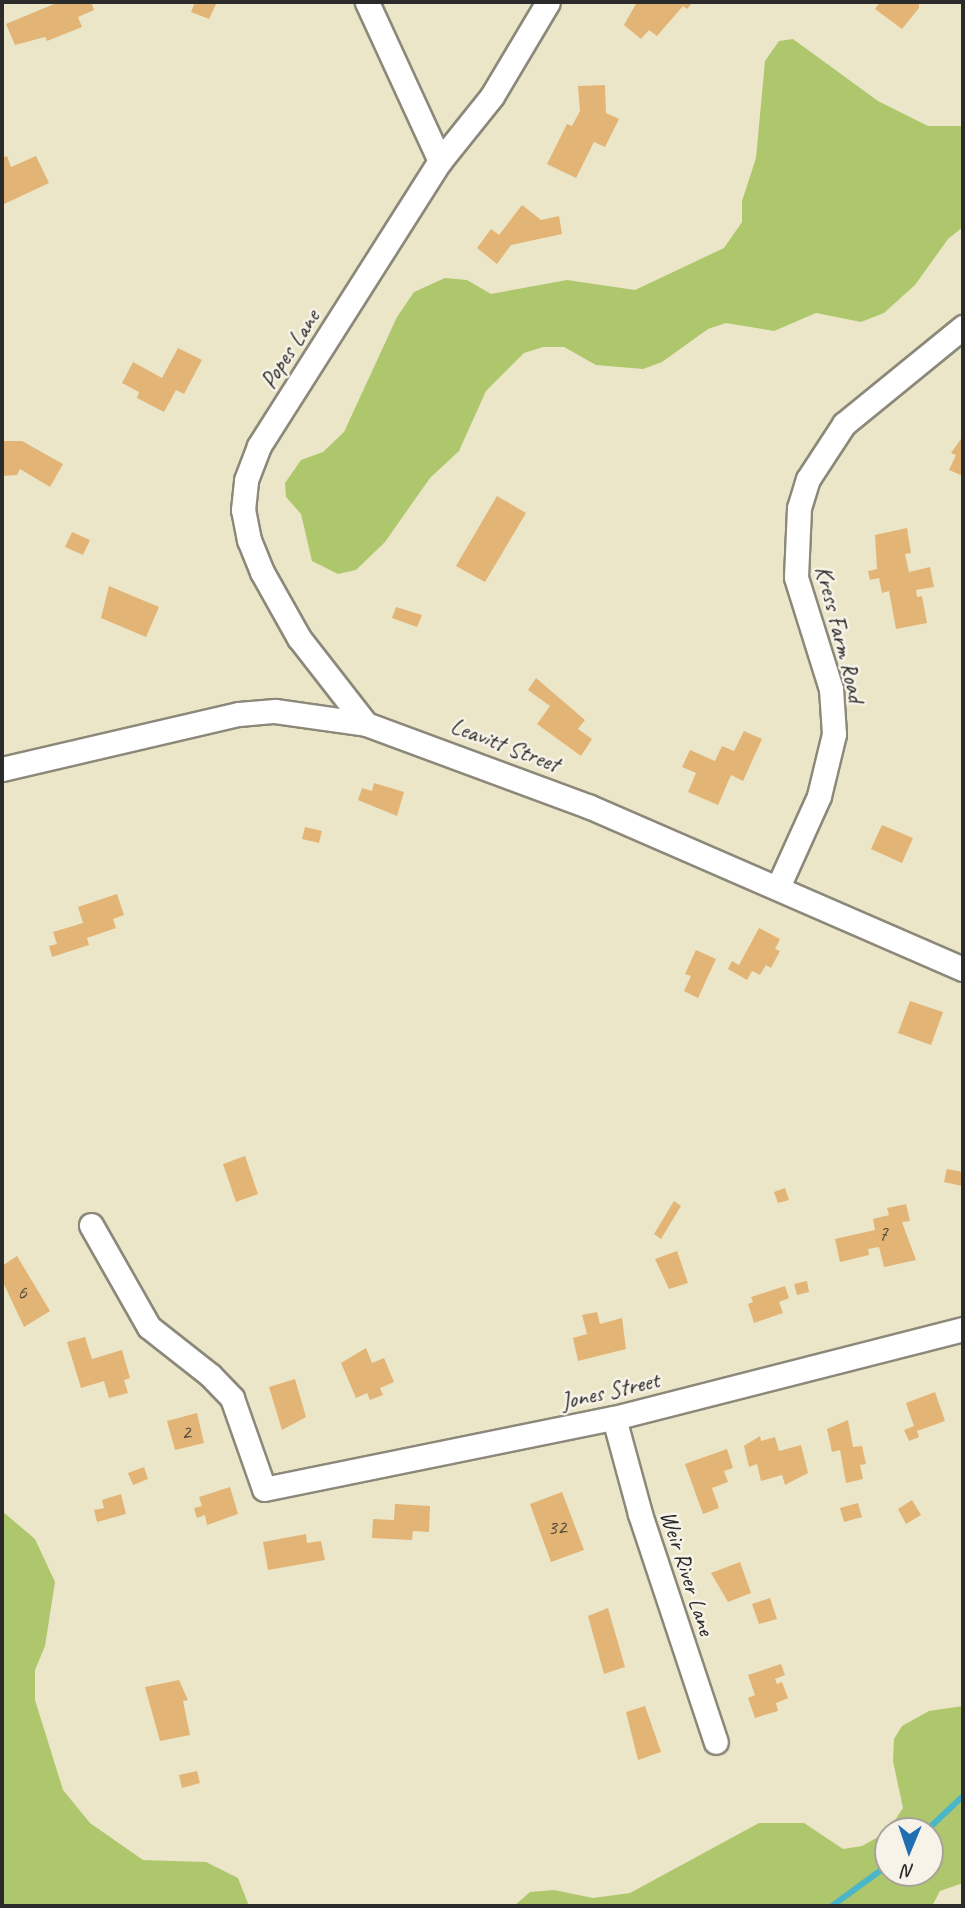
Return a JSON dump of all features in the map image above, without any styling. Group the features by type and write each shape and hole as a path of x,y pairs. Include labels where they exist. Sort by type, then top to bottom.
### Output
{"street":[{"path":"367,2 440,161 492,96 548,2"},
{"name":"Popes Lane","path":"366,724 299,638 262,572 249,540 243,510 246,480 259,446 440,161"},
{"name":"Kress Farm Road","path":"778,887 819,796 834,734 831,689 796,577 799,508 808,479 844,424 963,327"},
{"name":"Leavitt Street","path":"2,769 239,714 275,711 366,724 589,806 963,969"},
{"name":"Jones Street","path":"91,1225 149,1328 210,1375 232,1398 264,1489 614,1418 963,1329"},
{"name":"Weir River Lane","path":"614,1418 640,1514 716,1742"}],"green space":[{"path":"793,39 878,101 928,126 963,126 963,227 948,239 915,285 884,313 861,322 816,313 774,331 726,323 708,329 662,362 643,369 596,365 564,347 543,347 524,353 486,391 459,451 430,478 385,542 356,570 338,574 312,561 301,514 286,497 285,483 301,460 323,452 344,432 397,317 414,292 445,278 467,280 491,294 567,280 635,290 724,248 742,222 742,201 756,158 765,61 779,41"},
{"path":"2,1511 35,1539 55,1582 45,1646 35,1670 35,1700 63,1790 90,1823 143,1860 206,1862 238,1878 249,1906 2,1906"},
{"path":"963,1706 963,1883 940,1891 932,1906 514,1906 530,1892 554,1890 593,1898 630,1893 759,1823 804,1823 843,1849 862,1846 874,1839 874,1887 944,1887 944,1817 897,1817 903,1808 893,1761 894,1739 902,1726 929,1711"}],"building":[{"path":"59,2 91,2 94,10 78,17 82,27 47,41 45,37 15,45 6,24"},
{"path":"195,2 217,2 209,19 191,12"},
{"path":"637,2 693,2 687,9 683,6 657,36 649,30 641,39 624,25"},
{"path":"880,2 919,2 919,8 902,29 875,9"},
{"path":"605,85 606,113 619,119 605,147 594,142 576,178 547,164 567,124 572,126 580,111 578,86"},
{"path":"7,156 11,167 36,156 49,183 2,205 2,158"},
{"path":"522,205 541,220 559,216 562,234 511,245 497,264 477,248 491,229 499,235"},
{"path":"178,348 202,360 184,394 176,390 164,412 137,398 139,392 122,383 133,362 162,378"},
{"path":"963,436 963,476 949,470 956,455 951,453"},
{"path":"2,441 22,441 63,464 50,487 20,469 17,475 2,476"},
{"path":"497,496 526,513 485,582 456,566"},
{"path":"907,528 911,553 905,554 909,572 930,567 934,587 916,590 917,597 922,596 927,623 896,629 889,591 882,593 879,578 870,580 868,571 877,569 875,535"},
{"path":"72,532 90,540 83,555 65,547"},
{"path":"109,586 159,607 146,637 101,618"},
{"path":"396,607 422,615 417,627 392,618"},
{"path":"536,678 585,720 578,729 592,739 581,756 537,724 550,706 528,690"},
{"path":"744,731 762,739 743,781 731,775 718,805 688,792 696,773 682,767 690,750 715,761 722,746 734,751"},
{"path":"374,783 404,792 397,816 358,800 362,788 372,791"},
{"path":"882,825 913,838 902,863 871,849"},
{"path":"305,827 322,831 319,843 302,839"},
{"path":"117,894 124,915 113,919 116,928 87,938 89,945 52,957 49,946 57,944 53,932 83,923 78,907"},
{"path":"759,928 780,939 775,949 780,951 771,968 766,965 760,975 752,971 747,980 728,969 732,961 739,965"},
{"path":"696,950 716,959 698,998 684,991 691,976 685,974"},
{"path":"910,1001 943,1012 931,1045 898,1033"},
{"path":"245,1156 258,1194 236,1202 223,1164"},
{"path":"947,1169 963,1172 962,1186 944,1182"},
{"path":"785,1188 789,1200 778,1203 774,1192"},
{"path":"674,1201 681,1206 661,1239 654,1234"},
{"path":"906,1204 910,1221 902,1222 916,1260 884,1267 879,1247 868,1249 869,1255 840,1262 835,1239 875,1230 873,1219 889,1215 887,1208"},
{"path":"677,1251 688,1283 669,1289 655,1259"},
{"path":"17,1256 50,1311 24,1327 2,1280 2,1266"},
{"path":"807,1281 809,1292 797,1295 794,1284"},
{"path":"785,1286 789,1298 779,1302 783,1313 754,1323 748,1304 753,1302 751,1297"},
{"path":"597,1312 600,1324 622,1318 626,1349 578,1361 573,1338 587,1334 582,1315"},
{"path":"85,1337 92,1359 122,1350 130,1378 124,1380 128,1393 109,1398 104,1381 81,1388 67,1342"},
{"path":"366,1348 372,1363 384,1358 394,1382 380,1388 383,1395 370,1400 367,1393 356,1398 341,1363"},
{"path":"295,1379 306,1417 282,1430 269,1387"},
{"path":"935,1392 945,1421 917,1431 919,1437 909,1441 904,1430 914,1426 906,1403"},
{"path":"197,1413 204,1443 175,1450 167,1421"},
{"path":"848,1420 853,1447 862,1446 866,1464 860,1465 863,1479 846,1483 840,1450 832,1452 827,1429"},
{"path":"760,1436 761,1441 775,1437 779,1451 801,1445 808,1473 785,1485 782,1475 761,1481 757,1464 749,1467 744,1446"},
{"path":"727,1449 733,1468 724,1471 728,1482 712,1488 719,1508 703,1514 685,1464"},
{"path":"144,1467 148,1479 133,1485 128,1473"},
{"path":"230,1487 238,1514 207,1525 205,1515 197,1518 194,1508 202,1506 199,1497"},
{"path":"562,1492 584,1550 551,1562 530,1504"},
{"path":"121,1494 126,1514 97,1522 94,1510 104,1508 102,1500"},
{"path":"912,1500 921,1515 906,1524 898,1509"},
{"path":"858,1503 862,1517 844,1522 840,1508"},
{"path":"395,1504 430,1506 429,1532 413,1531 412,1540 372,1538 373,1519 394,1520"},
{"path":"306,1534 307,1543 321,1541 325,1560 268,1570 263,1542"},
{"path":"740,1562 751,1593 728,1602 711,1573"},
{"path":"770,1598 777,1619 759,1624 752,1604"},
{"path":"608,1608 625,1667 604,1674 588,1616"},
{"path":"781,1664 785,1675 775,1679 777,1684 782,1682 788,1698 776,1703 778,1711 755,1718 748,1698 755,1695 748,1675"},
{"path":"179,1680 188,1700 183,1701 190,1735 160,1741 145,1687"},
{"path":"645,1706 661,1752 638,1760 626,1712"},
{"path":"197,1771 200,1783 182,1788 179,1775"}],"waterway":[{"path":"941,1817 963,1796"},
{"path":"832,1906 874,1875"}]}
